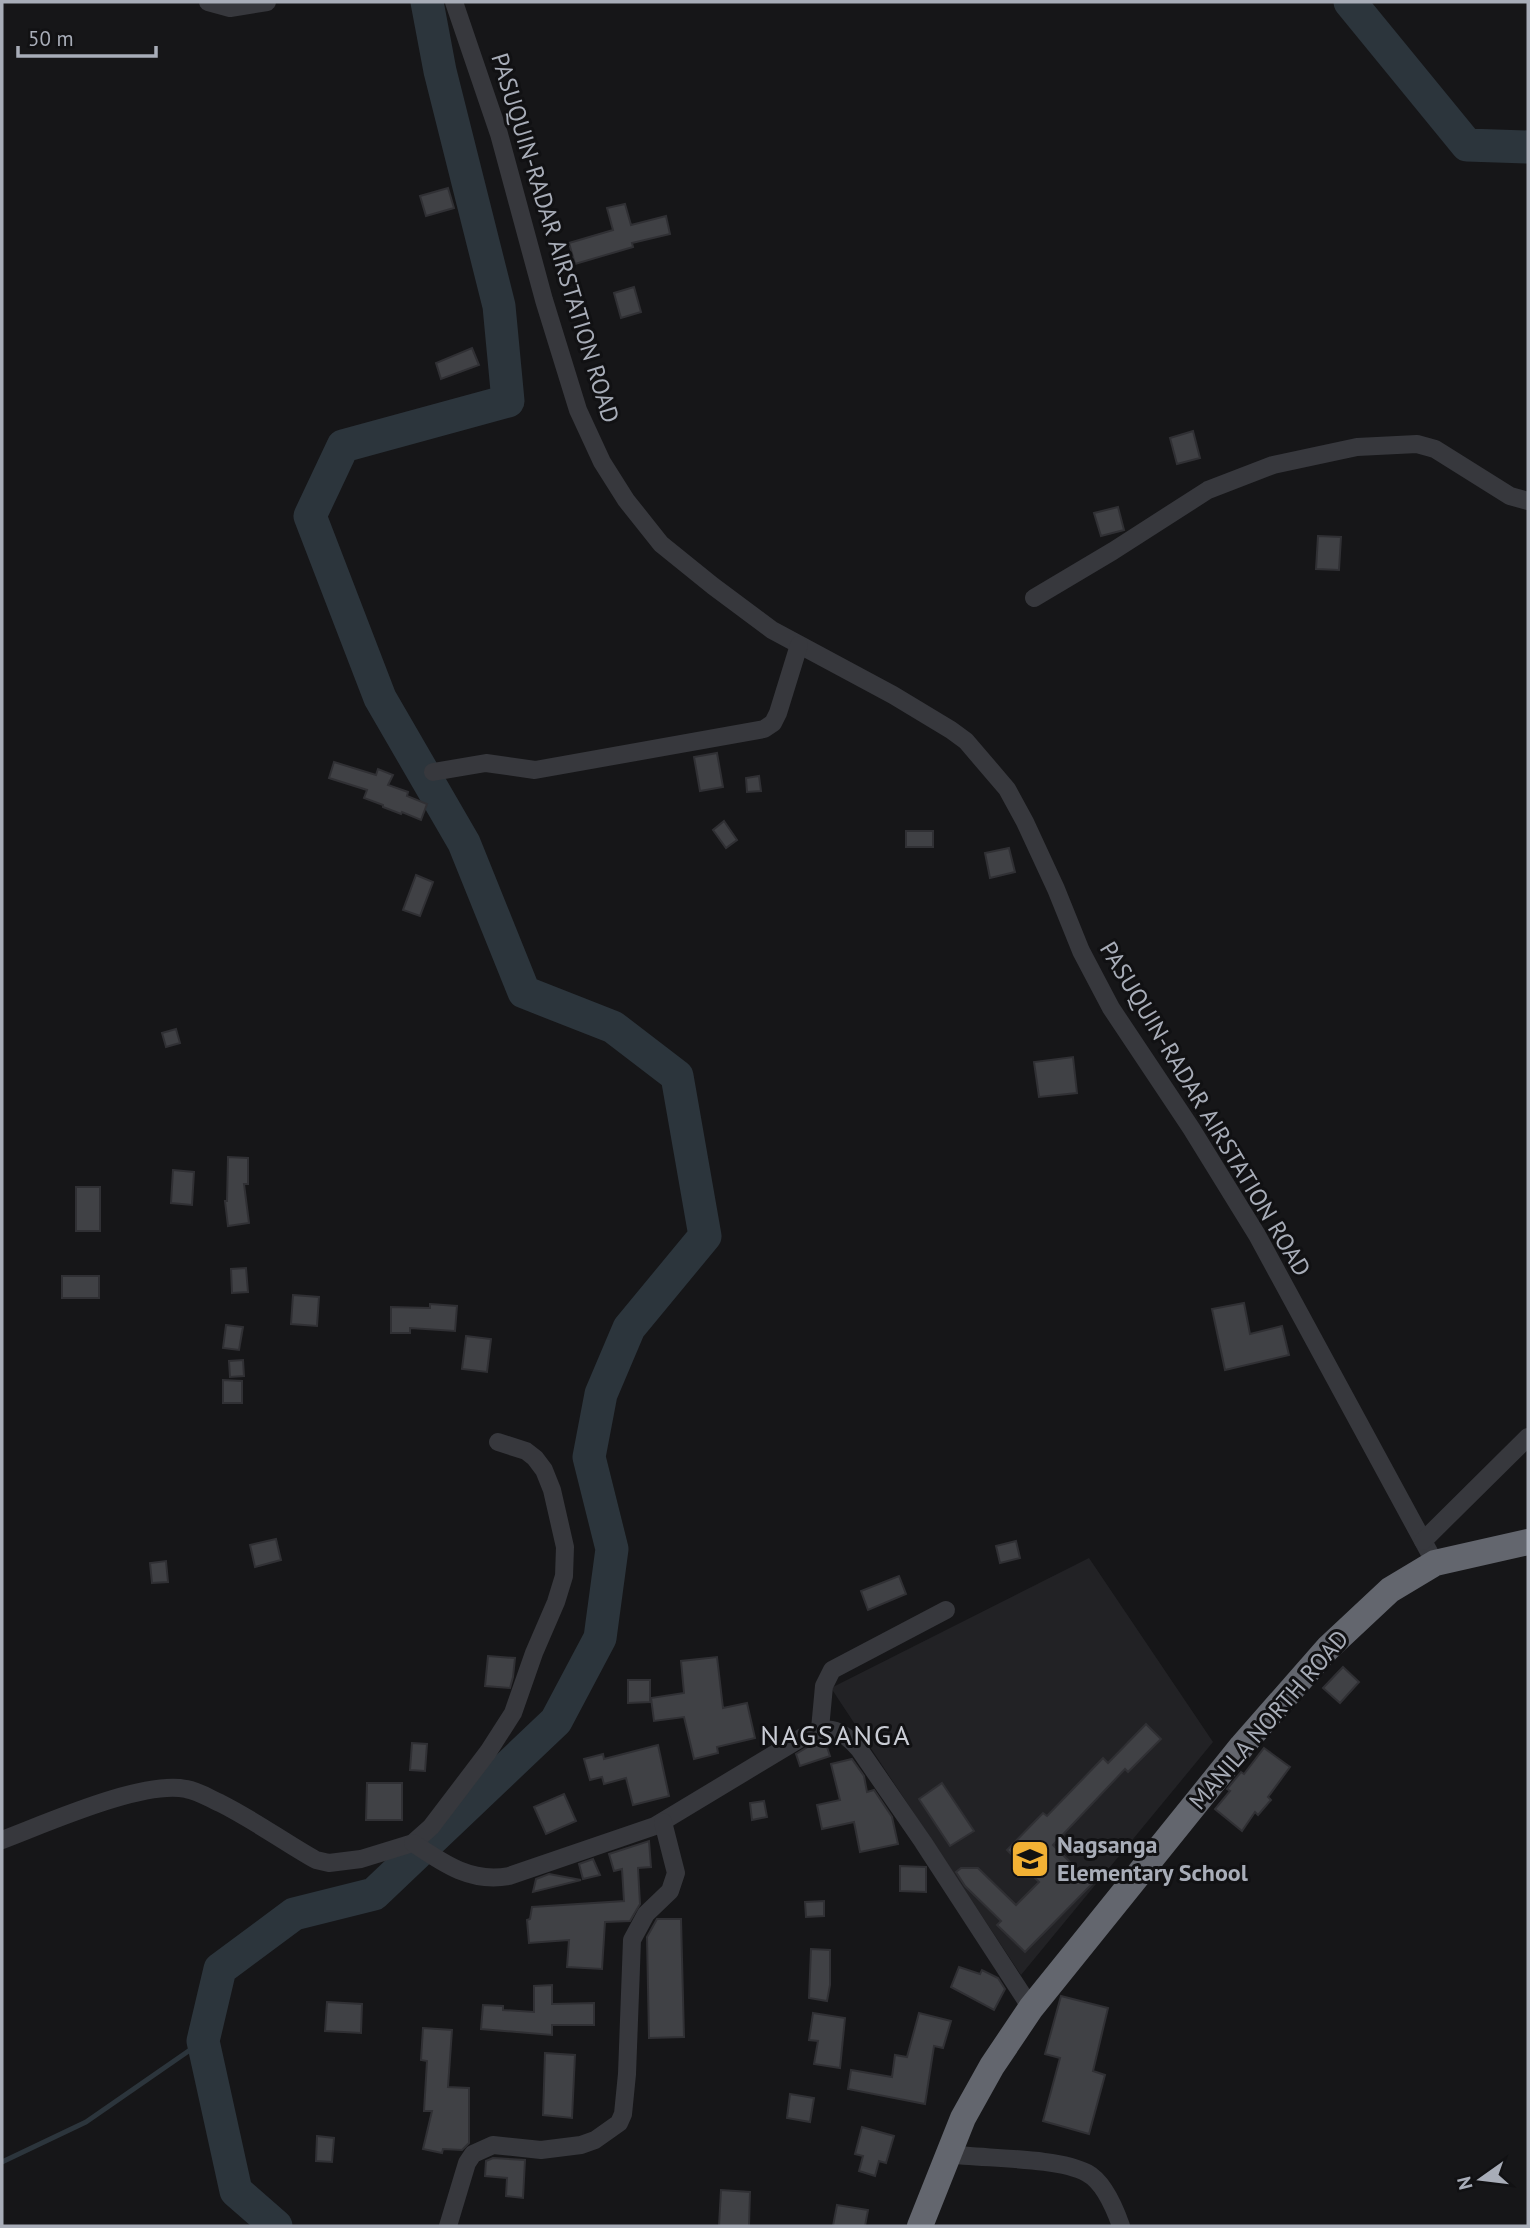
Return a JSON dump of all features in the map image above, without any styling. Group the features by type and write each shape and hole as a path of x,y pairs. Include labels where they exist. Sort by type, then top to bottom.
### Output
{"highway":[{"name":"MANILA NORTH ROAD","path":"920,2226 963,2118 1031,2008 1242,1746 1328,1648 1429,1552 1528,1542"}],"street":[{"path":"208,2 230,8 267,2"},
{"name":"PASUQUIN-RADAR AIRSTATION ROAD","path":"454,2 499,134 544,300 578,410 602,462 626,500 661,544 772,630 893,695 967,741 1007,789 1025,822 1080,951 1099,987 1257,1235 1429,1552"},
{"path":"1034,598 1208,490 1273,465 1357,447 1417,444 1435,449 1510,496 1528,501"},
{"path":"433,772 485,763 536,770 764,729 773,723 778,713 799,645"},
{"path":"1429,1552 1528,1437"},
{"path":"2,1840 112,1799 173,1788 201,1794 244,1815 316,1860 329,1863 361,1858 413,1843 431,1827 488,1752 513,1713 564,1576 563,1538 552,1490 544,1470 536,1458 526,1451 498,1441"},
{"path":"820,1729 824,1686 832,1670 946,1609"},
{"path":"413,1843 452,1867 474,1876 493,1879 509,1876 663,1822 788,1745 820,1729 839,1731 859,1749 1031,2008"},
{"path":"449,2226 467,2163 480,2149 493,2145 541,2150 581,2145 595,2140 619,2123 623,2114 627,2074 632,1940 646,1914 670,1891 676,1873 663,1822"},
{"path":"948,2154 1067,2165 1088,2173 1107,2195 1121,2226"}],"shaded area":[{"name":"Nagsanga Elementary School","path":"1089,1558 1213,1742 1021,1975 831,1688"}],"building":[{"path":"448,188 454,208 426,216 420,196"},
{"path":"625,204 631,225 666,216 670,234 632,243 633,247 575,264 569,243 613,230 607,208"},
{"path":"634,287 641,312 621,318 614,293"},
{"path":"472,348 479,365 441,379 436,363"},
{"path":"1193,431 1200,458 1177,464 1170,438"},
{"path":"1118,507 1124,530 1101,536 1094,513"},
{"path":"1318,536 1341,537 1339,570 1316,569"},
{"path":"717,753 723,787 700,791 694,757"},
{"path":"334,762 376,775 378,769 393,775 388,785 408,792 407,796 427,804 421,820 364,798 367,790 329,778"},
{"path":"759,776 761,791 747,792 746,778"},
{"path":"724,821 737,840 726,848 713,830"},
{"path":"906,831 933,831 933,847 906,847"},
{"path":"1009,848 1015,872 990,878 985,853"},
{"path":"416,875 433,882 420,916 403,910"},
{"path":"176,1029 180,1043 166,1047 162,1033"},
{"path":"1073,1057 1077,1093 1039,1097 1034,1062"},
{"path":"228,1157 248,1158 248,1184 244,1184 249,1223 228,1226 225,1201"},
{"path":"173,1170 194,1172 192,1205 171,1203"},
{"path":"76,1187 100,1187 100,1231 76,1231"},
{"path":"246,1268 248,1292 232,1293 231,1269"},
{"path":"62,1276 99,1276 99,1298 62,1298"},
{"path":"293,1295 319,1297 317,1326 291,1324"},
{"path":"1244,1303 1250,1334 1282,1326 1289,1355 1225,1370 1212,1309"},
{"path":"430,1304 457,1306 455,1331 410,1328 410,1333 391,1333 391,1307 430,1308"},
{"path":"226,1325 243,1327 239,1350 223,1348"},
{"path":"466,1336 491,1339 487,1372 462,1369"},
{"path":"243,1360 244,1376 230,1377 229,1361"},
{"path":"223,1380 242,1381 242,1403 223,1403"},
{"path":"276,1539 281,1560 255,1567 250,1545"},
{"path":"1016,1541 1020,1558 1000,1563 996,1546"},
{"path":"166,1561 168,1582 152,1583 150,1563"},
{"path":"899,1576 906,1594 868,1610 861,1591"},
{"path":"488,1656 515,1658 510,1688 485,1686"},
{"path":"717,1657 723,1708 747,1703 755,1738 717,1747 718,1753 694,1759 684,1717 654,1721 651,1698 684,1693 681,1661"},
{"path":"1343,1667 1359,1682 1340,1703 1323,1688"},
{"path":"628,1680 650,1680 650,1702 628,1703"},
{"path":"1146,1724 1161,1739 1128,1772 1125,1769 1053,1845 1092,1884 1025,1952 997,1925 1001,1921 965,1886 956,1872 961,1868 978,1868 1016,1905 1039,1882 1007,1850 1043,1813 1047,1816 1103,1758 1108,1763"},
{"path":"825,1741 830,1756 800,1766 796,1754"},
{"path":"412,1743 427,1744 425,1771 410,1770"},
{"path":"658,1745 669,1796 633,1805 626,1778 604,1784 602,1777 590,1780 584,1759 603,1754 604,1759"},
{"path":"1264,1748 1290,1767 1268,1797 1271,1800 1258,1815 1255,1812 1242,1831 1215,1809 1230,1791 1227,1789 1241,1772 1244,1774"},
{"path":"852,1759 864,1776 867,1792 874,1790 892,1817 898,1844 860,1852 854,1822 822,1829 817,1805 840,1800 831,1764"},
{"path":"367,1783 402,1783 402,1820 366,1820"},
{"path":"942,1783 974,1831 950,1846 919,1799"},
{"path":"564,1794 576,1821 546,1834 534,1807"},
{"path":"764,1801 767,1817 752,1820 750,1803"},
{"path":"649,1841 651,1867 638,1868 640,1904 630,1921 605,1922 602,1969 567,1967 569,1940 529,1943 527,1920 530,1919 532,1907 624,1901 622,1869 614,1871 609,1854"},
{"path":"593,1859 600,1875 583,1879 579,1864"},
{"path":"900,1866 926,1867 926,1892 900,1891"},
{"path":"549,1874 581,1880 533,1892 536,1879"},
{"path":"824,1901 824,1916 806,1917 805,1902"},
{"path":"657,1919 681,1919 684,2037 649,2038 647,1937"},
{"path":"811,1949 830,1950 827,2001 809,1998"},
{"path":"959,1967 980,1974 982,1970 998,1978 1005,1989 994,2010 951,1987"},
{"path":"552,1985 552,2004 594,2003 594,2025 552,2025 552,2035 481,2029 483,2005 503,2006 503,2010 534,2012 534,1986"},
{"path":"1061,1996 1108,2008 1093,2071 1105,2075 1089,2134 1043,2121 1060,2058 1045,2054"},
{"path":"327,2002 362,2004 361,2033 325,2031"},
{"path":"813,2013 845,2018 840,2068 814,2064 818,2041 809,2040"},
{"path":"919,2013 951,2021 943,2048 934,2046 925,2104 848,2089 851,2070 892,2077 895,2055 907,2057"},
{"path":"423,2028 452,2030 448,2087 469,2088 469,2143 462,2150 443,2149 442,2153 423,2149 432,2111 424,2111 427,2061 421,2060"},
{"path":"545,2053 575,2055 572,2118 543,2115"},
{"path":"790,2094 814,2098 810,2122 787,2118"},
{"path":"862,2127 894,2136 886,2163 879,2161 875,2176 859,2171 863,2156 855,2154"},
{"path":"317,2136 334,2138 332,2162 316,2161"},
{"path":"493,2158 525,2160 523,2198 506,2196 507,2178 485,2176 486,2161"},
{"path":"721,2190 750,2192 749,2226 719,2226"},
{"path":"837,2205 868,2210 865,2226 833,2226"}],"waterway":[{"path":"276,2226 236,2191 203,2041 220,1969 294,1914 374,1894 556,1721 600,1638 612,1549 589,1457 601,1394 629,1328 705,1236 677,1076 613,1027 524,992 464,843 380,698 310,516 343,446 508,401 499,306 440,71 427,2"},
{"path":"1350,2 1467,145 1528,147"},
{"path":"2,2162 86,2122 203,2041"}],"place":[{"name":"Nagsanga Elementary School","path":"1030,1859"}],"district":[{"name":"NAGSANGA","path":"836,1735"}]}
